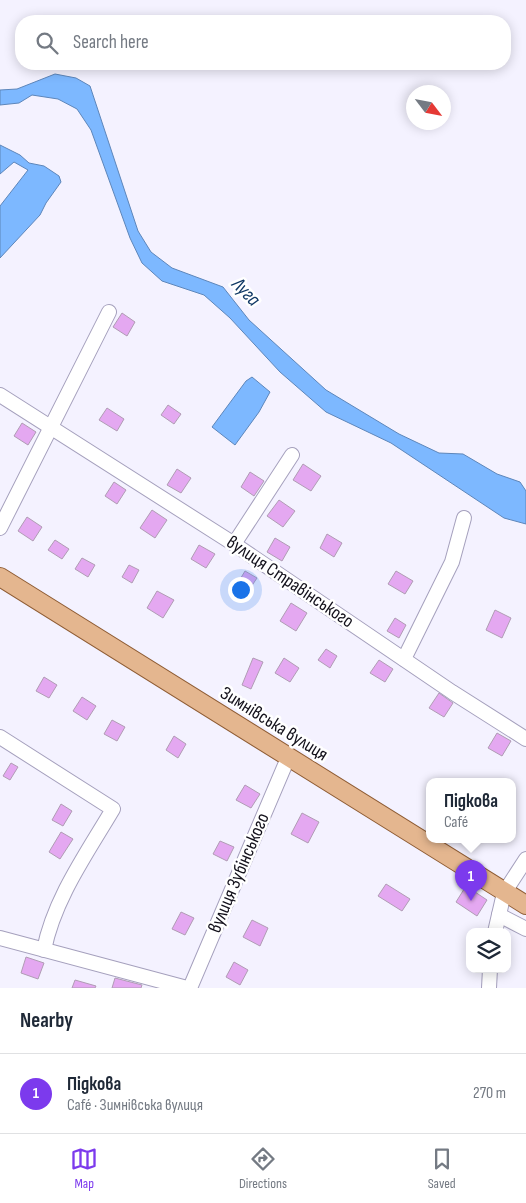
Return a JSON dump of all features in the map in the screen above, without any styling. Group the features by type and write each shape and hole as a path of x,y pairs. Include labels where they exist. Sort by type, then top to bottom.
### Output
{"main road":[{"name":"Зимнівська вулиця","path":"0,577 526,905"}],"street":[{"path":"0,528 48,426 109,312"},
{"name":"вулиця Стравінського","path":"0,395 234,544 526,739"},
{"path":"234,544 292,455"},
{"path":"404,659 452,562 464,518"},
{"path":"0,737 112,809 72,877 48,929 44,950"},
{"name":"вулиця Зубінського","path":"189,988 288,758"},
{"path":"496,928 504,893 526,859"},
{"path":"499,915 526,929"},
{"path":"0,938 189,988"},
{"path":"489,988 490,973"}],"water":[{"path":"55,74 76,78 90,86 138,231 151,252 172,268 223,287 249,320 326,390 399,434 439,453 463,454 497,474 520,482 526,491 526,524 504,518 391,443 326,412 280,372 230,318 204,295 162,281 142,263 130,238 91,130 77,109 58,99 32,95 19,103 0,105 0,90 17,89"},
{"path":"0,145 20,155 29,163 44,166 59,176 61,182 40,215 0,258 0,206 28,170 14,162 0,174"},
{"path":"252,377 270,392 259,412 235,445 212,427 246,381"}],"building":[{"path":"122,313 135,322 127,336 113,327"},
{"path":"168,405 181,414 174,424 161,415"},
{"path":"107,408 124,419 117,431 99,420"},
{"path":"22,423 36,432 28,445 14,436"},
{"path":"303,464 321,476 311,491 293,480"},
{"path":"177,469 191,478 181,493 167,485"},
{"path":"250,472 264,481 254,496 241,487"},
{"path":"114,482 126,490 117,504 105,496"},
{"path":"279,500 295,511 283,527 267,516"},
{"path":"152,510 167,520 155,538 140,528"},
{"path":"27,517 42,527 33,541 18,531"},
{"path":"327,534 342,543 334,557 320,548"},
{"path":"275,538 290,547 282,561 267,552"},
{"path":"55,540 69,549 62,559 48,550"},
{"path":"199,545 215,554 206,568 191,559"},
{"path":"82,558 95,565 88,577 75,569"},
{"path":"129,565 139,570 132,583 122,577"},
{"path":"245,571 257,578 247,593 236,586"},
{"path":"396,571 413,581 405,594 388,584"},
{"path":"157,591 174,600 163,618 147,608"},
{"path":"291,603 307,613 296,631 280,621"},
{"path":"495,610 511,618 502,638 486,630"},
{"path":"395,618 406,625 399,638 387,631"},
{"path":"326,649 337,656 330,668 318,660"},
{"path":"253,658 263,662 251,689 242,685"},
{"path":"284,658 299,668 290,682 275,673"},
{"path":"379,660 393,669 385,682 370,673"},
{"path":"44,677 57,685 49,698 36,691"},
{"path":"439,693 453,703 444,717 429,708"},
{"path":"82,697 96,706 87,720 73,711"},
{"path":"112,720 125,727 117,741 104,734"},
{"path":"497,733 511,741 502,756 488,748"},
{"path":"174,736 186,744 178,758 166,750"},
{"path":"11,763 18,767 10,780 3,776"},
{"path":"245,785 260,794 251,808 236,800"},
{"path":"61,804 72,811 63,826 52,820"},
{"path":"302,813 319,822 308,843 291,834"},
{"path":"61,832 73,839 60,859 49,852"},
{"path":"220,841 234,847 227,861 213,854"},
{"path":"386,884 410,899 402,911 378,896"},
{"path":"466,886 487,900 477,916 456,902"},
{"path":"181,912 194,918 185,935 172,929"},
{"path":"252,920 268,928 260,946 243,937"},
{"path":"26,957 44,963 38,979 21,973"},
{"path":"234,962 248,970 240,985 226,977"},
{"path":"115,978 142,985 141,988 112,988"},
{"path":"75,980 96,986 95,988 72,988"}],"place":[{"name":"Підкова","path":"471,901"}],"water label":[{"name":"Луга","path":"246,292"}]}
